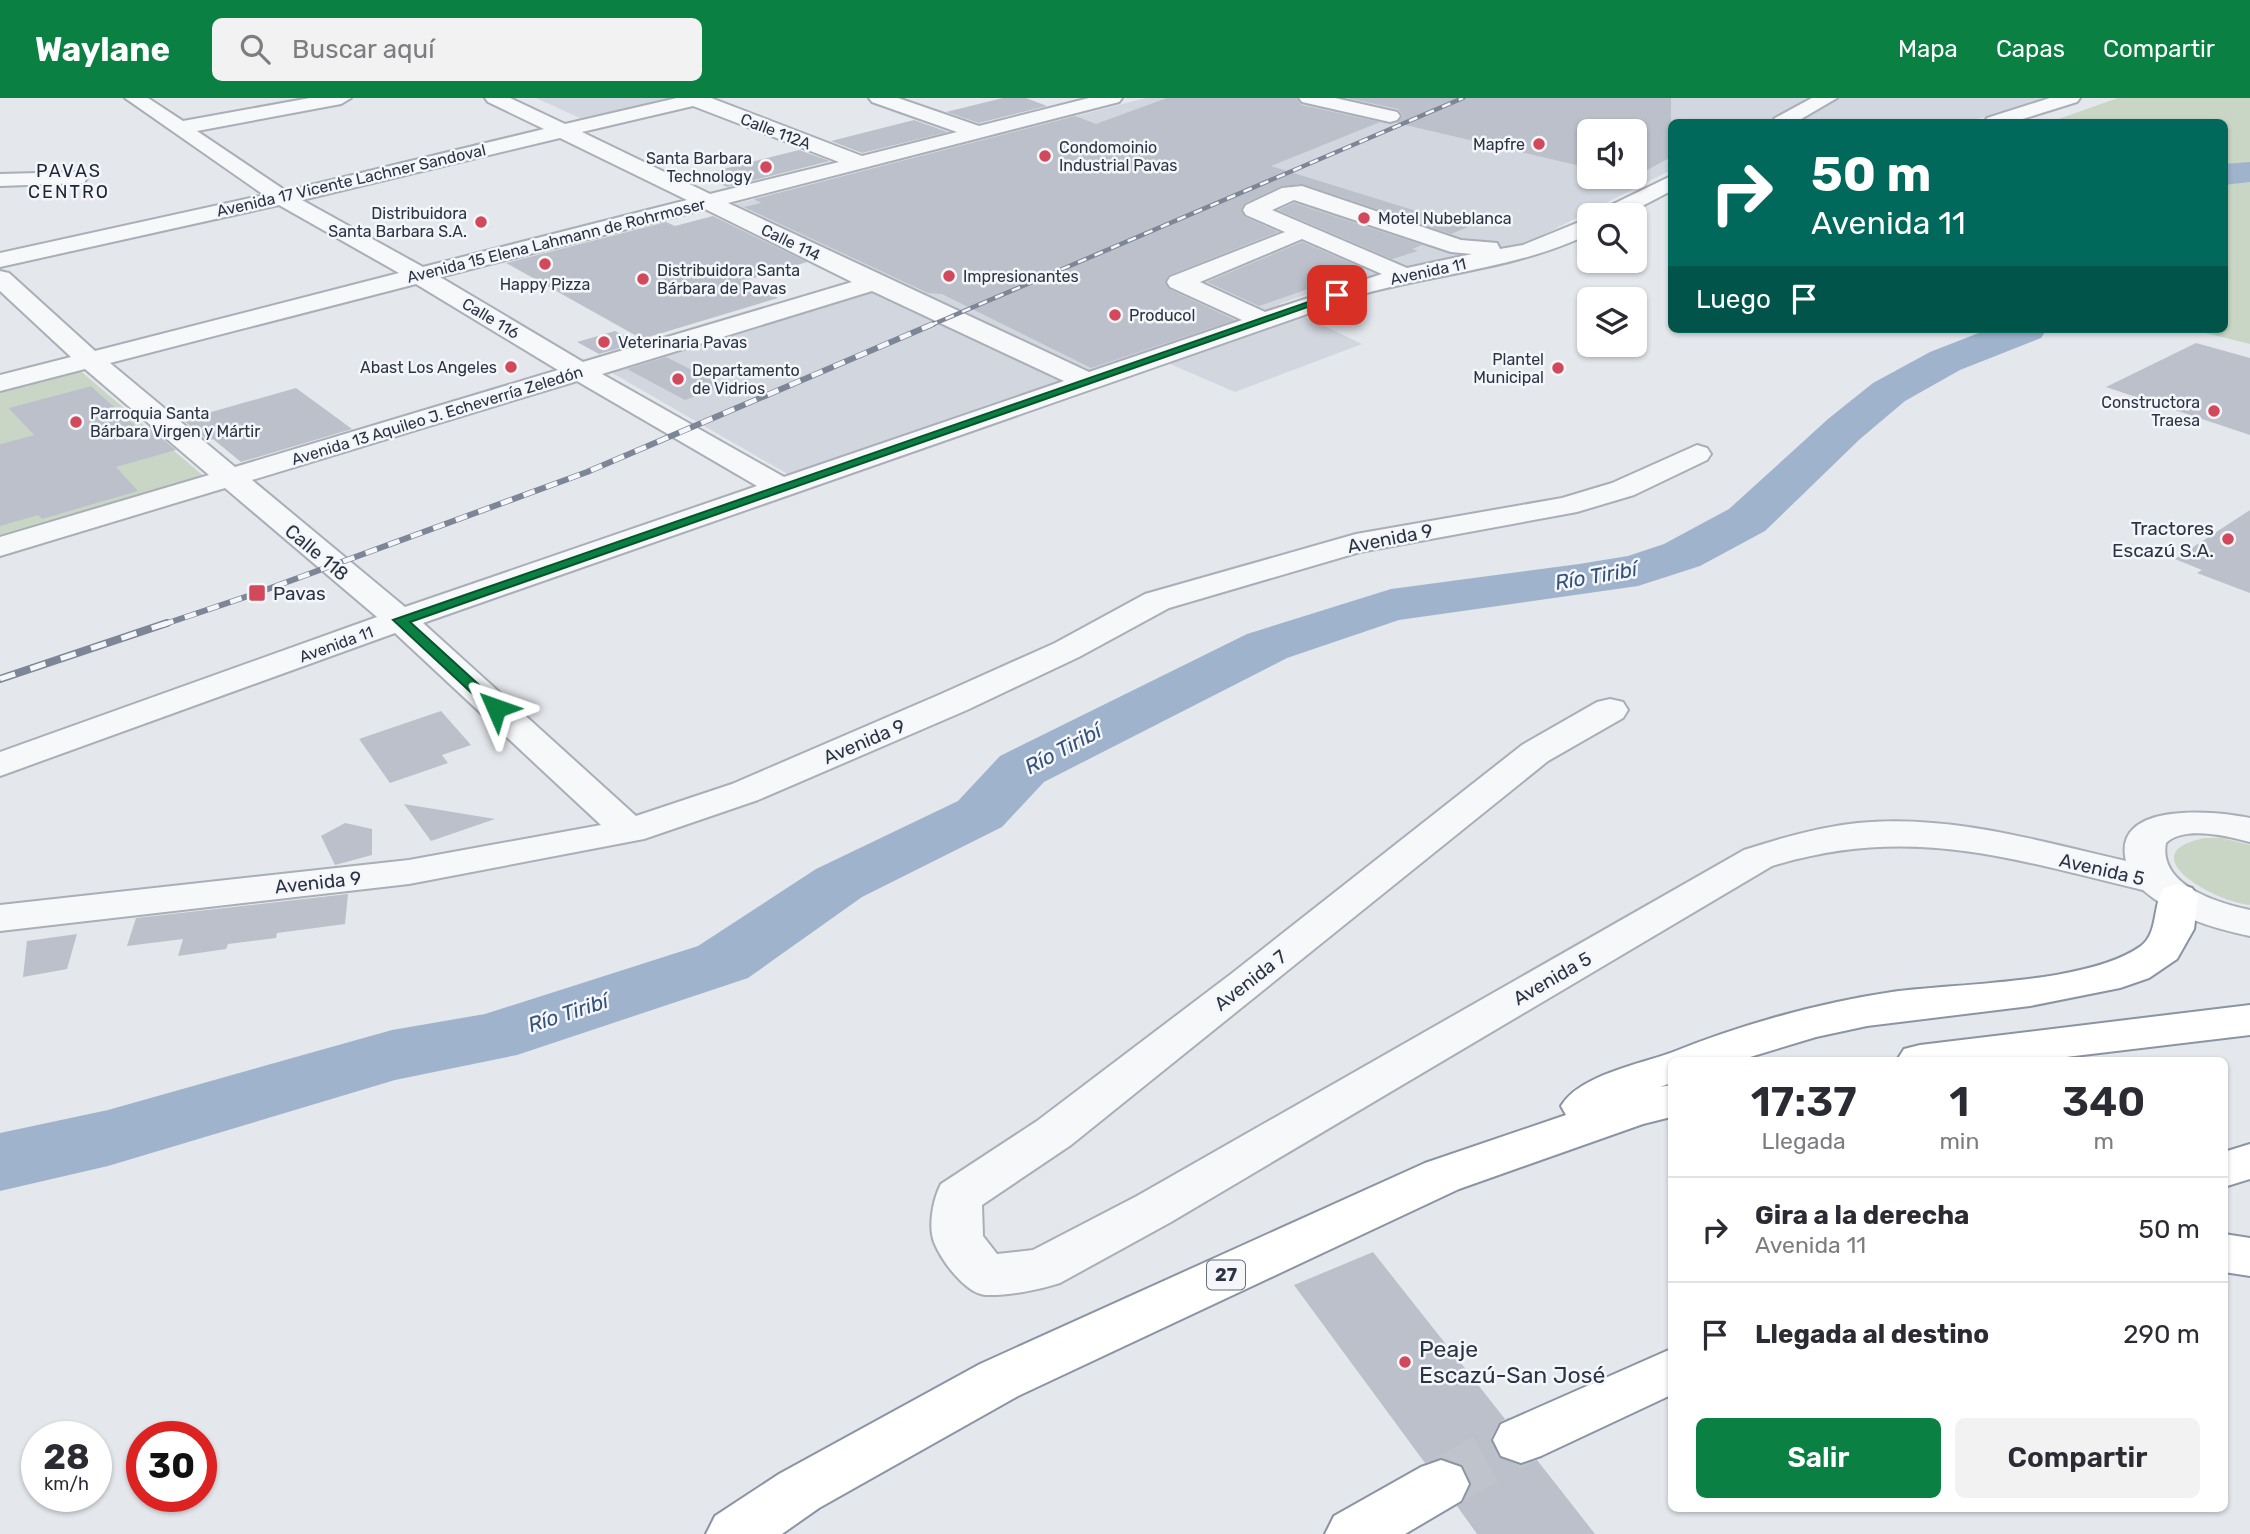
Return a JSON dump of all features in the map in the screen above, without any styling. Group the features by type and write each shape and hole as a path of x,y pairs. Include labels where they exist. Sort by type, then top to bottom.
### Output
{"highway":[{"path":"1701,1057 1761,1038 1891,1007 2013,993 2112,977 2154,956 2167,943 2175,924 2168,889"},
{"path":"1945,1057 2250,1020"},
{"path":"1443,1175 1641,1077 1668,1068"},
{"name":"27","path":"735,1534 799,1491 999,1380 1443,1175 1635,1109 1668,1102"},
{"path":"2228,1169 2250,1161"},
{"path":"2228,1254 2250,1257"},
{"path":"1521,1440 1668,1372"},
{"path":"1354,1534 1441,1484"}],"street":[{"name":"Calle 116","path":"135,98 282,198 419,275 780,487"},
{"path":"180,128 341,98"},
{"name":"Calle 114","path":"495,98 874,283 1088,382"},
{"path":"878,98 974,131"},
{"path":"1052,98 1078,107"},
{"name":"Avenida 15 Elena Lahmann de Rohrmoser","path":"0,383 974,131 1112,98"},
{"path":"1309,98 1390,116"},
{"path":"1788,119 1827,98"},
{"path":"2004,119 2070,98"},
{"name":"Avenida 17 Vicente Lachner Sandoval","path":"0,260 282,198 698,99"},
{"name":"Calle 112A","path":"698,99 857,161"},
{"path":"0,180 76,178"},
{"path":"1632,203 1668,185"},
{"path":"1481,249 1397,272 1254,211 1290,193 1301,193 1460,247 1495,248 1515,254"},
{"name":"Avenida 11","path":"0,765 400,620 1397,272 1515,254 1556,241 1577,231"},
{"path":"1265,320 1179,282 1292,237"},
{"name":"Calle 118","path":"0,278 90,360 400,620 630,831"},
{"name":"Avenida 13 Aquileo J. Echeverría Zeledón","path":"0,547 874,283"},
{"name":"Avenida 9","path":"0,918 409,872 630,831 745,792 954,702 1066,650 1157,601 1356,543 1566,506 1623,489 1697,454"},
{"name":"Avenida 7","path":"985,1275 958,1240 958,1197 1065,1124 1246,984 1535,752 1609,710"},
{"path":"2168,889 2148,868 2143,855 2145,844 2152,834 2164,827 2200,822 2250,799"},
{"path":"2200,822 2250,830"},
{"name":"Avenida 5","path":"985,1275 1042,1269 1143,1215 1758,858 1804,844 1874,834 1947,837 2168,889 2216,915 2250,923"}],"shaded area":[{"path":"536,98 669,98 582,119"},
{"path":"1146,98 2044,98 1977,119 1668,119 1668,172 1647,182 1647,119 1577,119 1577,189 1634,189 1606,203 1577,203 1577,218 1525,244 1340,283 1279,304 1362,344 1235,392 1147,354 791,476 607,370 892,285 720,208"}],"green space":[{"path":"2118,98 2250,98 2250,344 2206,333 2228,333 2228,119 2058,119"},
{"path":"77,368 207,479 0,541 0,449 164,452 91,386 8,408 34,435 0,444 0,388"},
{"path":"2205,838 2222,838 2250,845 2250,905 2235,902 2200,886 2185,876 2176,865 2174,854 2183,845"}],"building":[{"path":"1003,98 1026,98 1047,106 979,123 946,112"},
{"path":"1167,98 1296,98 1301,105 1380,122 1271,166 1468,227 1451,234 1303,184 1281,186 1245,203 1241,209 1245,217 1278,232 1169,275 1165,281 1169,289 1235,320 1091,368 942,294 928,293 744,207 761,203 754,199 1075,116 1096,124"},
{"name":"Mapfre","path":"1347,98 1671,98 1668,159 1647,170 1647,119 1577,119 1577,165 1397,123 1403,116 1398,109"},
{"path":"914,120 948,132 862,153 831,141"},
{"name":"Santa Barbara Technology","path":"799,150 830,161 727,187 700,175"},
{"path":"1294,203 1422,245 1412,249 1418,251 1392,259 1278,210"},
{"name":"Distribuidora Santa Bárbara de Pavas","path":"713,216 807,262 744,281 778,298 642,339 506,263 666,222 675,226"},
{"path":"1302,242 1365,269 1259,306 1207,282"},
{"name":"Veterinaria Pavas","path":"615,331 638,343 599,354 577,342"},
{"name":"Constructora Traesa","path":"2196,343 2250,358 2250,435 2106,387"},
{"name":"Departamento de Vidrios","path":"666,357 724,386 685,400 627,369"},
{"path":"91,386 142,432 151,429 176,450 116,467 138,491 42,519 38,515 0,526 0,444 34,435 8,408"},
{"path":"296,388 352,429 241,462 213,439 208,441 183,420"},
{"name":"Tractores Escazú S.A.","path":"2250,510 2250,593 2197,573 2202,570 2175,559"},
{"path":"441,711 471,745 442,755 448,763 390,783 359,739"},
{"path":"404,804 495,819 431,841"},
{"path":"345,823 372,829 372,855 335,865 321,836"},
{"path":"348,894 345,924 277,933 276,938 228,944 226,949 178,956 183,939 127,946 136,918"},
{"path":"77,934 67,969 23,977 27,941"},
{"name":"Peaje Escazú-San José","path":"1373,1252 1505,1419 1499,1423 1491,1439 1499,1457 1520,1465 1537,1460 1595,1534 1477,1534 1457,1506 1463,1502 1471,1485 1463,1466 1442,1458 1425,1463 1294,1285"}],"waterway":[{"name":"Río Tiribí","path":"2228,175 2250,172"},
{"name":"Río Tiribí","path":"0,1162 108,1138 392,1055 491,1038 723,962 839,883 980,814 1022,769 1267,646 1391,605 1638,570 1682,555 1747,520 1844,429 1889,392 1945,361 2016,333"}],"tunnel":[{"path":"1441,1484 1521,1440"}],"railway":[{"path":"929,326 1463,98"},
{"path":"162,625 587,472 933,324"},
{"path":"0,679 167,623"}],"place":[{"name":"Mapfre","path":"1539,144"},
{"name":"Condomoinio Industrial Pavas","path":"1045,156"},
{"name":"Santa Barbara Technology","path":"766,167"},
{"name":"Motel Nubeblanca","path":"1364,218"},
{"name":"Distribuidora Santa Barbara S.A.","path":"481,222"},
{"name":"Happy Pizza","path":"545,264"},
{"name":"Impresionantes","path":"949,276"},
{"name":"Distribuidora Santa Bárbara de Pavas","path":"643,279"},
{"name":"Producol","path":"1115,315"},
{"name":"Veterinaria Pavas","path":"604,342"},
{"name":"Abast Los Angeles","path":"511,367"},
{"name":"Plantel Municipal","path":"1558,368"},
{"name":"Departamento de Vidrios","path":"678,379"},
{"name":"Constructora Traesa","path":"2214,411"},
{"name":"Parroquia Santa Bárbara Virgen y Mártir","path":"76,422"},
{"name":"Tractores Escazú S.A.","path":"2228,539"},
{"name":"Pavas","path":"257,593"},
{"name":"Peaje Escazú-San José","path":"1405,1362"}],"district":[{"name":"PAVAS CENTRO","path":"69,181"}],"route":[{"path":"496,708 400,620 1337,295"}]}
